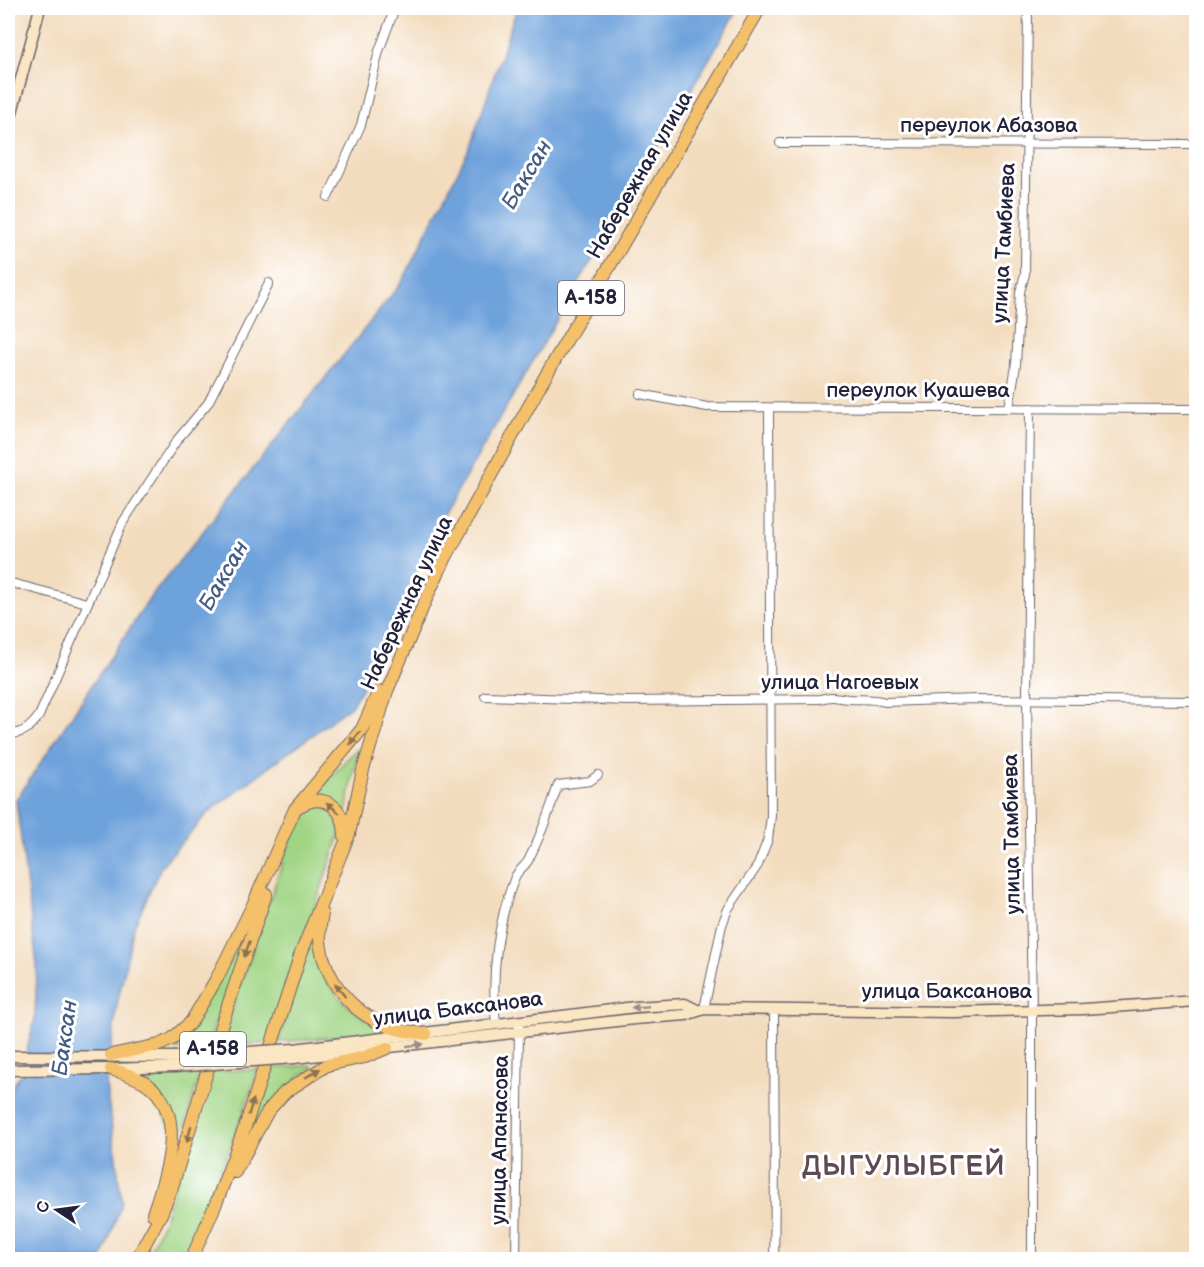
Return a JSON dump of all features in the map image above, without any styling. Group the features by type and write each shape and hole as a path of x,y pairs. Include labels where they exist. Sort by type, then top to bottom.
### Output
{"main road":[{"path":"8,127 40,8"},
{"name":"Набережная улица","path":"191,1260 217,1201 249,1113 300,956 344,847 380,712 429,592 456,538 541,384 760,8"},
{"name":"А-158","path":"136,1260 171,1190 220,1029 269,885 277,853 295,809 362,729 411,623 429,592"},
{"path":"295,809 310,801 325,802 339,810 344,824 344,847"},
{"path":"111,1055 159,1045 172,1039 191,1022 217,978 277,853"},
{"path":"329,882 318,937 325,964 335,984 351,1003 380,1023 395,1029 426,1034"},
{"name":"улица Баксанова","path":"294,1053 518,1021 634,1007 685,1004 700,1009 953,1012 1032,1011 1197,1001"},
{"name":"улица Баксанова","path":"294,1053 387,1048 634,1018 686,1015 700,1009"},
{"path":"217,1201 268,1111 285,1092 327,1065 365,1057 387,1048"},
{"path":"11,1070 111,1069 294,1053"},
{"path":"11,1056 111,1055 174,1062"},
{"path":"111,1069 135,1076 152,1088 164,1105 171,1129 168,1164 144,1243"}],"street":[{"path":"328,197 361,125 379,51 395,8"},
{"name":"улица Тамбиева","path":"1009,408 1016,365 1020,292 1025,274 1028,8"},
{"name":"переулок Абазова","path":"780,142 1197,144"},
{"path":"8,734 20,734 31,728 39,716 123,522 177,440 207,403 269,283"},
{"name":"переулок Куашева","path":"640,394 707,407 1197,409"},
{"path":"700,1009 722,925 728,909 758,865 768,839 771,816 768,408"},
{"name":"улица Тамбиева","path":"1030,408 1028,699 1032,1260"},
{"path":"8,582 87,603"},
{"name":"улица Нагоевых","path":"485,696 628,701 820,699 833,696 849,699 871,698 885,702 924,699 1197,701"},
{"name":"улица Апанасова","path":"496,1024 494,1006 499,930 516,875 528,862 558,785 590,781 598,775"},
{"path":"774,1010 776,1080 774,1260"},
{"name":"улица Апанасова","path":"516,1260 518,1021"}],"green space":[{"path":"358,749 346,812 313,795 356,750"},
{"path":"321,806 332,811 340,828 338,840 267,1043 219,1046 296,824 306,811"},
{"path":"256,908 207,1047 163,1050 173,1043"},
{"path":"311,938 321,969 334,992 353,1010 380,1028 378,1033 278,1042"},
{"path":"312,1065 313,1068 299,1076 239,1156 269,1069"},
{"path":"259,1069 233,1140 183,1259 145,1260 164,1220 211,1072"},
{"path":"200,1072 172,1173 175,1138 148,1081 150,1076"}],"water":[{"name":"Баксан","path":"517,8 739,8 441,519 409,587 389,640 352,705 209,812 162,865 134,926 117,1005 106,1085 122,1202 102,1259 8,1260 8,1094 21,1073 35,1019 37,965 16,800 150,598 402,282 470,147"}],"district":[{"name":"ДЫГУЛЫБГЕЙ","path":"904,1167"}]}
